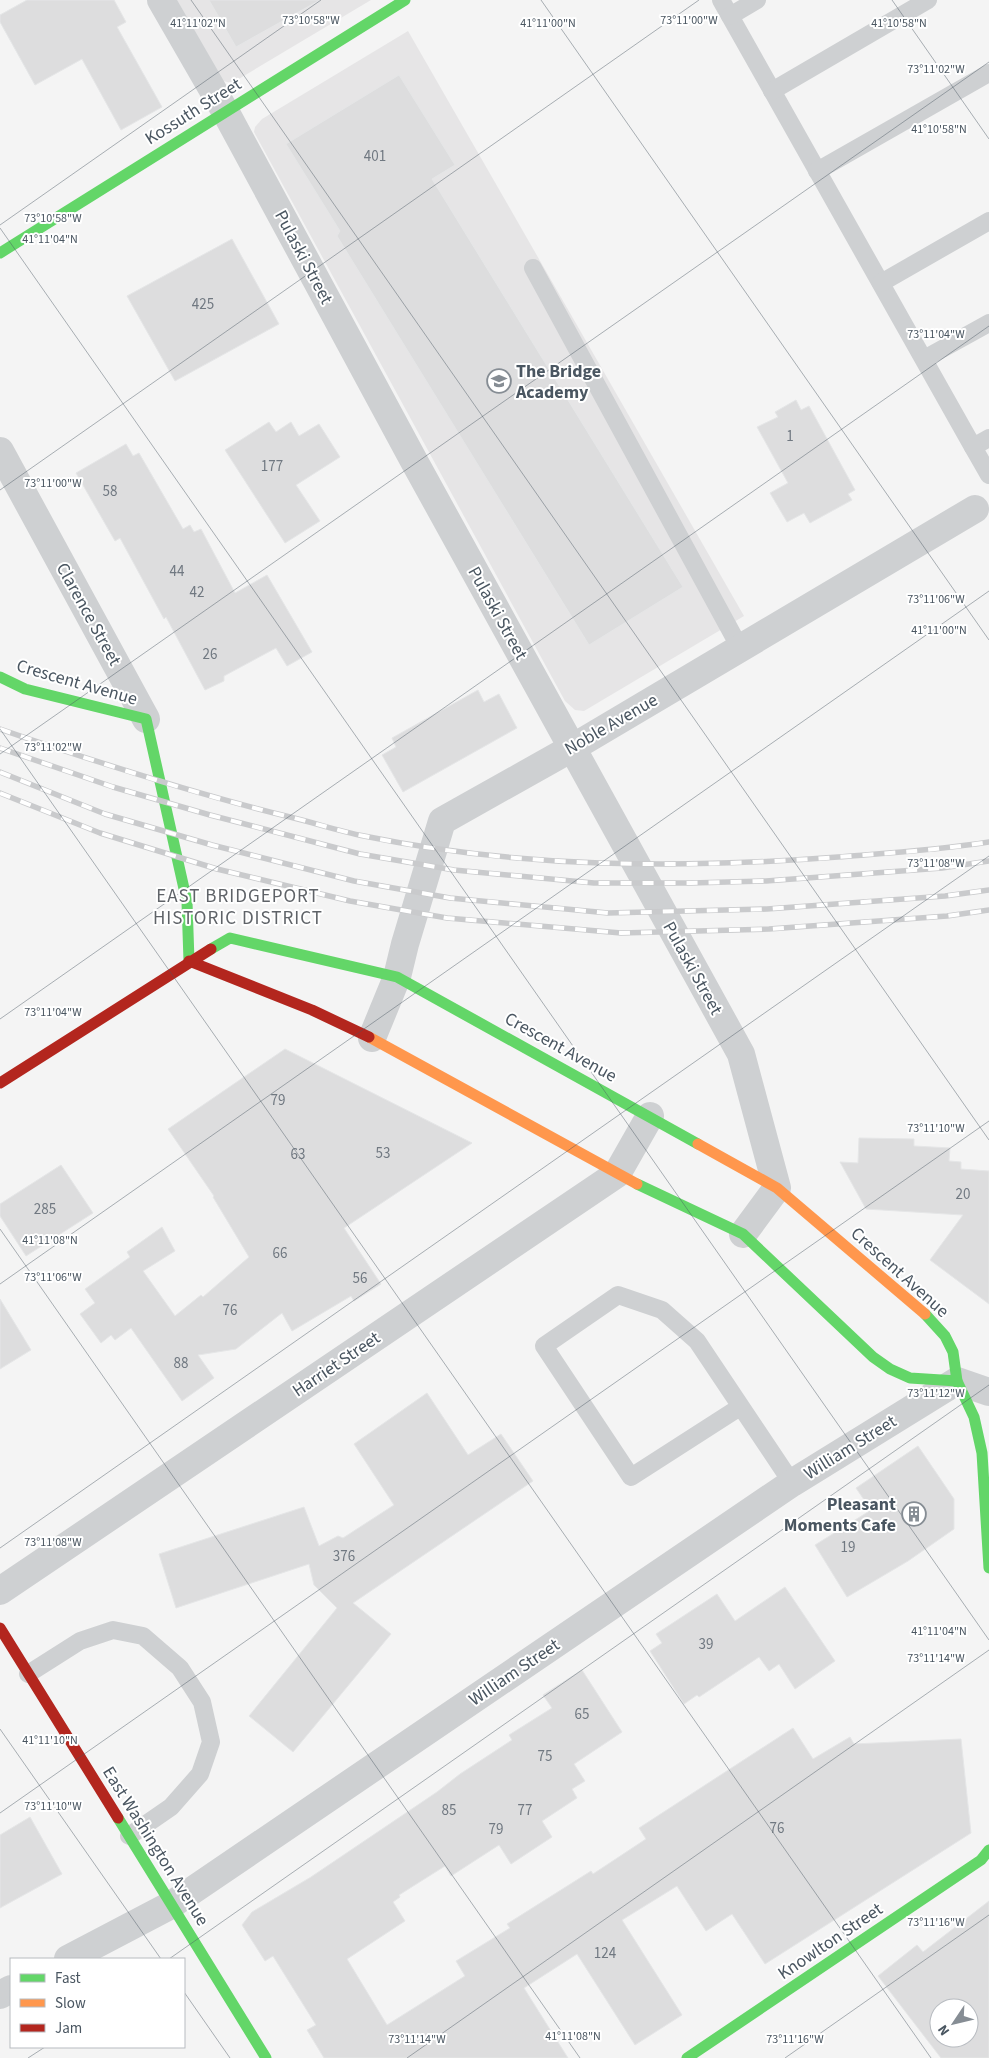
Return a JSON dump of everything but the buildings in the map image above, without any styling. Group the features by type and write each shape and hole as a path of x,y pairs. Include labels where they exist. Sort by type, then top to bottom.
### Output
{"main road":[{"name":"Kossuth Street","path":"0,253 405,0"},
{"name":"Crescent Avenue","path":"0,678 25,689 146,718"},
{"name":"Clarence Street","path":"146,718 187,902 189,961"},
{"name":"Crescent Avenue","path":"189,961 230,938 398,977 777,1188 932,1320 945,1336 952,1352 957,1382"},
{"path":"0,1083 189,961 312,1010 372,1038 617,1174 743,1234 873,1357 890,1369 910,1378 957,1382 974,1417 982,1453 989,1568"},
{"name":"East Washington Avenue","path":"0,1628 266,2058"},
{"name":"Knowlton Street","path":"687,2058 980,1860 989,1850"}],"street":[{"name":"Pulaski Street","path":"161,0 225,111 414,461 741,1054 777,1188"},
{"name":"Clarence Street","path":"0,451 146,718"},
{"name":"Noble Avenue","path":"372,1038 398,977 405,944 442,822 572,748 982,505"},
{"name":"Harriet Street","path":"0,1592 617,1174 650,1116"},
{"path":"743,1234 777,1188"},
{"path":"957,1382 989,1392"},
{"name":"William Street","path":"70,1958 171,1905 792,1483 957,1382"}],"lane":[{"path":"721,0 989,475"},
{"path":"730,16 757,0"},
{"path":"772,91 928,0"},
{"path":"818,171 989,73"},
{"path":"880,283 989,221"},
{"path":"533,268 740,648"},
{"path":"924,359 989,323"},
{"path":"973,447 989,438"},
{"path":"740,1407 631,1477 544,1346 618,1295 662,1310 697,1341 792,1483"},
{"path":"28,1674 80,1640 113,1630 142,1636 180,1668 202,1702 211,1742 200,1774 170,1807 129,1836"}],"shaded area":[{"path":"177,0 371,0 232,83 223,81"},
{"name":"The Bridge Academy","path":"408,31 744,616 584,711 575,710 565,701 254,132 255,127 262,119"}],"railway":[{"path":"0,729 108,765 253,808 364,836 423,847 482,854 600,863 719,863 895,853 989,842"},
{"path":"0,748 113,787 210,815 360,854 454,870 594,883 691,883 766,881 942,868 989,861"},
{"path":"0,772 105,814 212,845 354,881 450,898 608,913 767,909 945,896 989,890"},
{"path":"0,793 100,833 217,869 350,901 447,918 621,933 769,929 947,916 989,910"}],"traffic: fast":[{"path":"0,253 405,0"},
{"path":"0,677 25,689 146,719 187,902 189,961"},
{"path":"211,949 230,938 397,977 698,1144"},
{"path":"637,1184 743,1234 873,1357 890,1369 910,1378 957,1381"},
{"path":"925,1314 945,1336 953,1352 957,1381 974,1417 982,1453 989,1568"},
{"path":"118,1818 266,2058"},
{"path":"687,2058 981,1860 989,1850"}],"traffic: slow":[{"path":"369,1037 637,1184"},
{"path":"698,1144 777,1188 925,1314"}],"traffic: jam":[{"path":"0,1083 211,949"},
{"path":"189,961 312,1010 369,1037"},
{"path":"0,1628 118,1818"}],"place":[{"name":"The Bridge Academy","path":"499,381"},
{"name":"Pleasant Moments Cafe","path":"914,1514"}],"district":[{"name":"EAST BRIDGEPORT HISTORIC DISTRICT","path":"238,906"}]}
